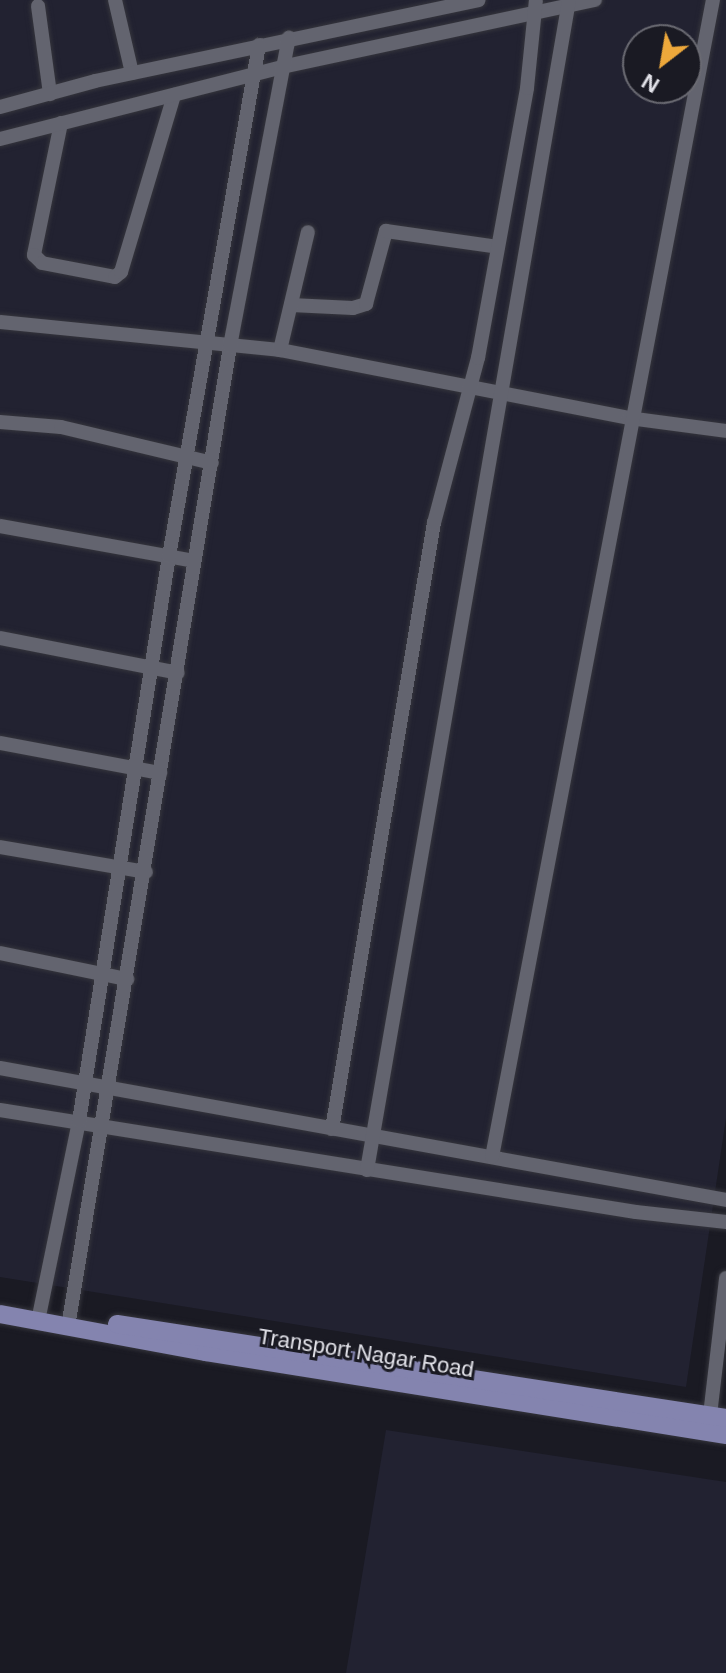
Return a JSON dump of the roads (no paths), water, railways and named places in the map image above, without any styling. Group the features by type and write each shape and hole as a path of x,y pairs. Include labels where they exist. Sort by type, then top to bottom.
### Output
{"main road":[{"name":"Transport Nagar Road","path":"0,1302 68,1322 726,1435"},
{"name":"Transport Nagar Road","path":"0,1314 40,1316"},
{"name":"Transport Nagar Road","path":"68,1322 718,1416"}],"street":[{"path":"115,0 132,73"},
{"path":"0,107 132,73 479,0"},
{"path":"0,139 535,6 595,0"},
{"path":"492,1157 629,418 713,0"},
{"path":"367,1170 505,394 568,3"},
{"path":"38,6 50,94"},
{"path":"332,1129 434,523 467,386 478,358 527,88 535,6"},
{"path":"68,1322 105,1090 146,872 230,346 289,38"},
{"path":"40,1316 79,1121 169,556 259,45"},
{"path":"61,123 34,255 42,263 115,277 121,272 135,210 174,95"},
{"path":"291,305 353,308 366,304 386,231 498,247"},
{"path":"280,350 308,232"},
{"path":"0,322 280,350 629,418 726,431"},
{"path":"0,422 61,427 212,463"},
{"path":"0,526 194,561"},
{"path":"0,638 178,673"},
{"path":"0,743 160,773"},
{"path":"0,847 146,872"},
{"path":"0,953 127,979"},
{"path":"0,1068 105,1090 374,1135 726,1200"},
{"path":"0,1110 367,1170 726,1222"},
{"path":"718,1416 726,1278"}]}
